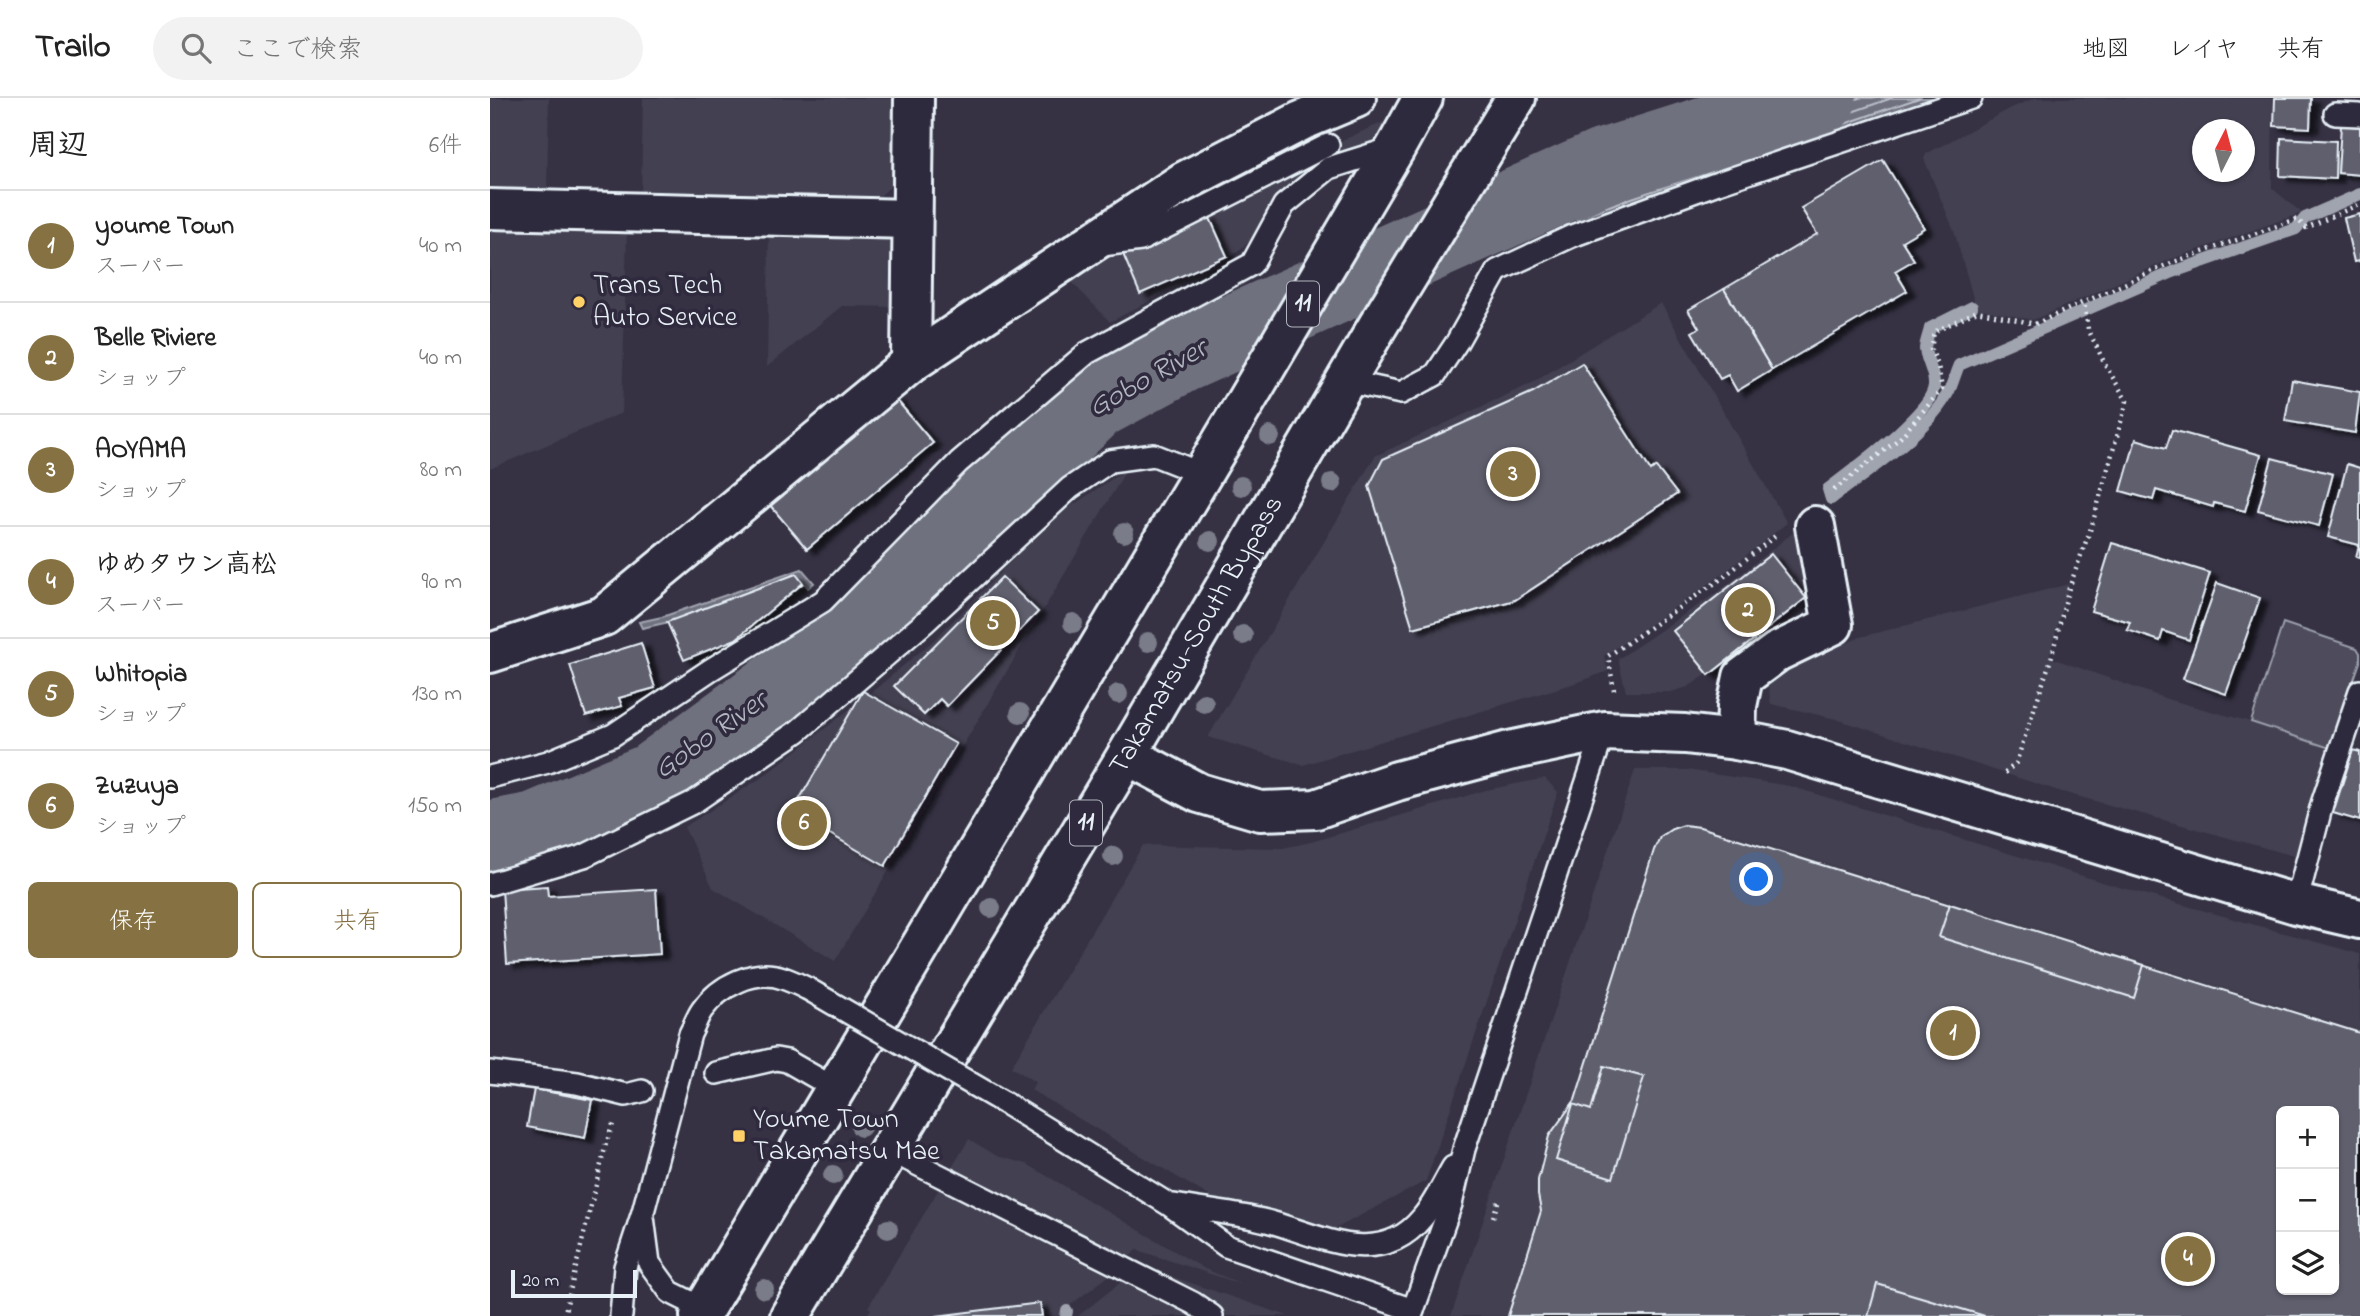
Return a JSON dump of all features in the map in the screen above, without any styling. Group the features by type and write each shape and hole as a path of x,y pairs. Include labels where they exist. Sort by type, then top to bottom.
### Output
{"main road":[{"path":"911,363 914,98"},
{"path":"490,653 604,617 911,363 1183,182 1301,121 1356,98"},
{"name":"11","path":"702,1313 1246,401 1423,98"},
{"name":"Takamatsu-South Bypass","path":"790,1316 1127,755 1345,381 1516,98"},
{"path":"490,209 911,219"},
{"path":"1736,740 1737,706 1743,677 1777,652 1833,625 1808,517"},
{"path":"1127,755 1199,793 1260,811 1316,809 1397,781 1509,751 1604,731 1672,733 1736,740 1787,750 2296,904 2360,919"}],"lane":[{"path":"1345,381 1401,393 1435,375 1497,271 1572,236 1717,183 1971,98"},
{"path":"2335,114 2360,115"},
{"path":"1082,248 1142,240 1328,145"},
{"path":"490,777 548,762 613,735 710,670 823,601 959,462 1087,353 1252,264 1284,205 1329,168 1396,148"},
{"path":"490,884 584,856 694,802 788,738 924,623 1070,488 1110,461 1154,455 1202,474"},
{"path":"2296,904 2322,804 2360,691"},
{"path":"621,1316 625,1267 643,1212 690,1034 701,1010 716,994 738,981 757,975 781,977 808,989 1008,1105 1168,1203 1227,1246 1412,1313 1451,1204 1464,1149 1604,731"},
{"path":"716,1073 776,1059 787,1061 836,1089"},
{"path":"490,1072 634,1093"},
{"path":"1168,1203 1272,1223 1328,1242 1364,1247 1400,1237 1422,1218 1464,1149"},
{"path":"889,1150 1193,1303 1212,1316"},
{"path":"643,1212 649,1263 670,1292 702,1313"}],"path":[{"path":"1604,731 1615,686 1608,656 1808,517 1900,438 1942,389 1938,365 1931,349 1934,332 1977,311 2035,324 2171,263 2297,219 2306,228 2360,204"},
{"path":"1967,806 2016,763 2051,659 2068,592 2092,525 2127,401 2088,329 2084,302"},
{"path":"564,1316 606,1144 620,1103 634,1093"},
{"path":"1493,1217 1499,1199"}],"shaded area":[{"path":"490,98 549,98 547,190 490,190"},
{"path":"643,98 896,98 894,183 879,197 641,192"},
{"path":"2035,98 2273,98 2272,188 2302,213 2169,260 2033,320 1976,308 1954,231 1924,159 1926,154"},
{"path":"1410,110 1227,260 1110,322 1067,277 1135,233"},
{"name":"Trans Tech Auto Service","path":"490,226 627,230 622,413 490,469"},
{"path":"769,232 882,235 894,247 893,307 842,306 767,367"},
{"path":"1661,303 1787,523 1719,577 1604,656 1608,671 1579,682 1303,765 1208,737 1375,456 1532,383"},
{"path":"1122,472 1124,474 835,961 713,888 684,827 761,778 873,691 935,639 1052,519"},
{"path":"1795,531 1809,597 1798,623 1763,638 1688,687 1671,692 1626,692 1618,659 1722,589"},
{"path":"2069,584 2049,657 2167,699 2251,722 2330,748 2298,857 2062,792 1836,719 1771,704 1768,684 1780,674 1860,637"},
{"path":"2283,623 2357,648 2360,653 2360,662 2330,748 2251,722"},
{"path":"1635,770 1688,770 1790,786 2112,885 2360,954 2360,1316 1451,1316"},
{"path":"1545,778 1558,792 1426,1181 1333,1230 1274,1209 1219,1202 1031,1090 1035,1082 1011,1067 1143,845 1283,848 1486,790"},
{"path":"969,1139 997,1156 1027,1164 1205,1269 1247,1286 1137,1250 1064,1310 1062,1316 866,1316 871,1309 868,1307"},
{"path":"1141,1266 1288,1316 1078,1316"}],"water":[{"path":"1725,98 1941,98 1578,224 1557,159"},
{"path":"802,569 814,583 808,588 805,584 793,582 669,622 642,628 639,622 662,617"}],"building":[{"path":"2275,98 2311,98 2310,128 2274,126"},
{"path":"2341,125 2360,127 2360,175 2338,173"},
{"path":"2281,138 2336,141 2335,179 2280,176"},
{"path":"1883,160 1924,228 1902,241 1914,260 1895,271 1907,291 1772,370 1724,289 1817,234 1801,208"},
{"path":"2360,214 2360,261 2354,262 2344,218"},
{"path":"1209,216 1227,256 1140,294 1123,254"},
{"path":"1724,289 1772,370 1737,391 1728,375 1720,379 1692,332 1699,328 1688,310"},
{"path":"1582,363 1651,471 1656,467 1677,494 1515,600 1413,628 1369,486 1383,459 1533,392"},
{"path":"2292,380 2360,392 2355,433 2285,421"},
{"path":"895,398 933,443 807,549 769,504"},
{"path":"2172,430 2261,455 2245,511 2214,503 2213,507 2156,490 2153,500 2121,491 2136,439 2166,448"},
{"path":"2272,458 2333,474 2319,526 2258,510"},
{"path":"2347,464 2360,468 2360,558 2356,557 2359,545 2328,537"},
{"path":"2112,543 2210,573 2189,640 2163,631 2160,641 2127,630 2130,622 2091,611"},
{"path":"1771,554 1806,598 1709,675 1673,631"},
{"path":"796,574 803,583 736,639 684,660 667,622"},
{"path":"1002,577 1038,612 947,706 940,699 924,715 894,686"},
{"path":"2217,583 2260,598 2226,694 2183,679"},
{"path":"641,643 655,688 619,698 622,706 586,716 570,665"},
{"path":"863,691 956,744 885,866 792,812"},
{"path":"2353,750 2360,752 2360,821 2333,813"},
{"path":"1684,825 1700,827 2360,1033 2360,1316 1508,1316 1541,1211 1538,1180 1549,1136 1575,1100 1660,837"},
{"path":"547,886 548,896 656,889 660,954 507,964 502,889"},
{"path":"1950,904 2144,965 2134,998 1939,937"},
{"path":"1604,1066 1644,1077 1613,1178 1556,1160 1573,1104 1591,1110"},
{"path":"534,1089 592,1100 585,1138 527,1127"},
{"path":"1877,1284 1985,1316 1868,1316"},
{"path":"1040,1303 1042,1316 936,1316"}],"waterway":[{"name":"Gobo River","path":"490,838 534,830 653,780 850,636 1095,402 1180,356 1604,166 1819,98"},
{"path":"1972,307 1930,328 1925,349 1934,381 1930,398 1905,426 1828,489 1831,499 1896,450 1927,421 1949,391 1959,365 2173,272 2296,229 2305,218 2360,194"},
{"path":"1066,1316 1067,1311"}],"place":[{"name":"Trans Tech Auto Service","path":"579,302"},
{"name":"AOYAMA","path":"1513,474"},
{"name":"Belle Riviere","path":"1748,610"},
{"name":"Whitopia","path":"993,623"},
{"name":"Zuzuya","path":"804,823"},
{"name":"youme Town","path":"1953,1033"},
{"name":"Youme Town Takamatsu Mae","path":"739,1136"},
{"name":"ゆめタウン高松","path":"2188,1259"}]}
